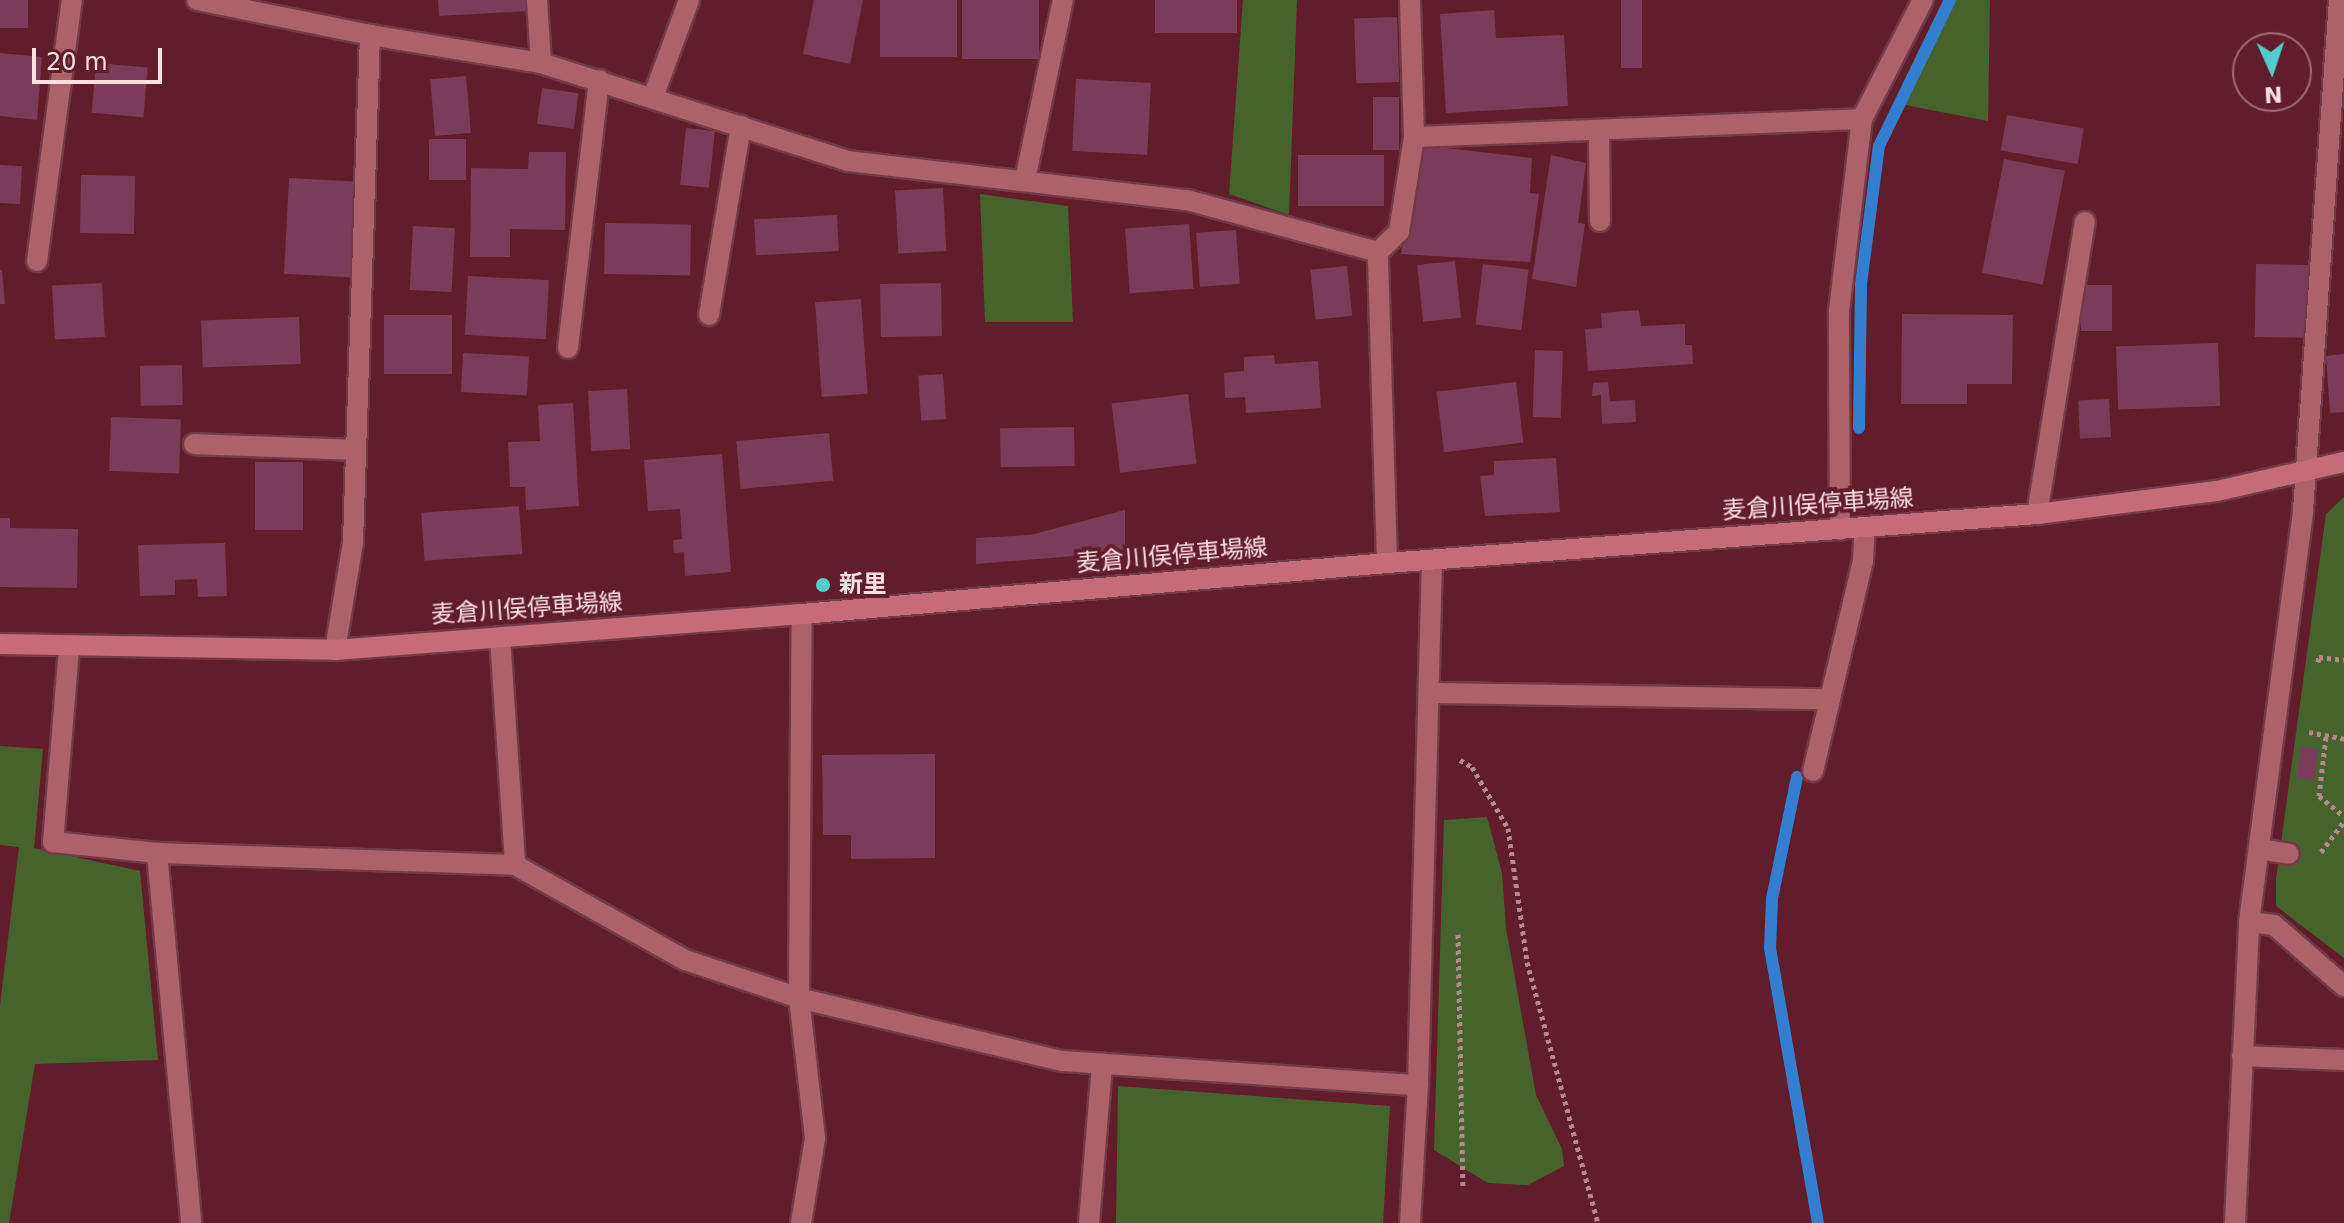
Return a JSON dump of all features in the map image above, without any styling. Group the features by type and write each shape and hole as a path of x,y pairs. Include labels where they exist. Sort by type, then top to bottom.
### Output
{"main road":[{"name":"麦倉川俣停車場線","path":"0,644 69,648 335,650 802,614 1387,563 2037,514 2217,491 2344,462"}],"street":[{"path":"37,261 72,0"},
{"path":"197,0 370,35 541,63 848,161 1187,200 1378,252"},
{"path":"537,0 541,63"},
{"path":"653,97 689,0"},
{"path":"1025,180 1063,0"},
{"path":"1387,563 1378,252 1399,232 1414,137 1410,0"},
{"path":"1840,530 1839,311 1862,119 1923,0"},
{"path":"2235,1223 2249,922 2307,471 2306,442 2338,102 2339,0"},
{"path":"335,650 353,542 370,35"},
{"path":"568,348 599,80"},
{"path":"1414,137 1862,119"},
{"path":"709,315 741,126"},
{"path":"1599,130 1600,221"},
{"path":"2037,514 2085,222"},
{"path":"194,444 356,450"},
{"path":"1813,771 1863,561 1865,528"},
{"path":"1410,1223 1418,1085 1431,693 1432,560"},
{"path":"801,1223 815,1138 799,998 802,614"},
{"path":"500,637 515,865"},
{"path":"69,648 53,842 157,853 515,865 685,960 799,998 1062,1061 1418,1085"},
{"path":"1431,693 1830,699"},
{"path":"2259,849 2289,854"},
{"path":"157,853 191,1223"},
{"path":"2249,922 2274,925 2344,986"},
{"path":"2242,1056 2344,1060"},
{"path":"1089,1223 1102,1064"}],"path":[{"path":"2317,672 2319,657 2344,660"},
{"path":"2310,719 2308,734 2344,739"},
{"path":"2317,857 2344,818 2319,796 2326,737"},
{"path":"1428,741 1472,767 1508,828 1527,962 1598,1223"},
{"path":"1457,926 1463,1189"}],"green space":[{"path":"1243,0 1297,0 1289,215 1229,194"},
{"path":"1954,0 1990,0 1988,121 1900,104"},
{"path":"980,194 1068,206 1073,322 985,322"},
{"path":"2344,497 2344,958 2276,906 2276,879 2326,514"},
{"path":"0,746 43,749 34,848 140,871 158,1060 35,1064 9,1223 0,1223 0,1006 19,847 0,845"},
{"path":"1487,817 1502,873 1506,928 1536,1095 1562,1149 1564,1166 1528,1185 1488,1183 1434,1150 1444,820"},
{"path":"1118,1086 1390,1106 1383,1223 1116,1223"}],"building":[{"path":"0,0 28,0 28,28 0,28"},
{"path":"438,0 530,0 530,11 439,16"},
{"path":"814,0 863,0 850,64 803,54"},
{"path":"880,0 957,0 957,57 880,57"},
{"path":"962,0 1039,0 1039,59 962,59"},
{"path":"1155,0 1237,0 1237,33 1155,33"},
{"path":"1621,0 1642,0 1642,68 1621,68"},
{"path":"1494,10 1496,38 1564,35 1568,106 1446,113 1440,14"},
{"path":"1397,17 1399,82 1356,83 1354,19"},
{"path":"0,53 42,57 37,120 0,116"},
{"path":"96,63 148,68 143,117 92,113"},
{"path":"466,76 471,133 435,136 430,79"},
{"path":"1076,79 1151,83 1147,155 1072,151"},
{"path":"542,88 579,93 574,129 537,124"},
{"path":"1373,97 1399,97 1399,150 1373,150"},
{"path":"2007,115 2084,129 2078,164 2001,150"},
{"path":"686,128 715,131 709,188 680,185"},
{"path":"429,139 466,139 466,180 429,180"},
{"path":"1421,145 1532,158 1530,193 1539,194 1530,262 1401,254"},
{"path":"529,152 566,152 565,230 510,229 510,257 470,257 471,168 528,169"},
{"path":"1298,155 1384,155 1384,206 1298,206"},
{"path":"1551,155 1586,163 1578,223 1585,224 1576,287 1532,279"},
{"path":"2004,159 2065,171 2043,285 1982,273"},
{"path":"0,165 22,166 20,204 0,203"},
{"path":"81,175 135,176 134,234 80,233"},
{"path":"289,178 360,182 355,278 284,274"},
{"path":"943,188 946,251 898,253 895,191"},
{"path":"837,215 839,251 756,255 754,219"},
{"path":"605,223 691,225 690,275 604,274"},
{"path":"1189,224 1194,289 1130,293 1125,228"},
{"path":"413,226 455,228 452,292 410,290"},
{"path":"1236,230 1240,284 1200,287 1196,233"},
{"path":"1455,261 1461,318 1423,322 1417,265"},
{"path":"1483,264 1529,270 1521,330 1476,325"},
{"path":"2256,264 2312,265 2311,338 2255,337"},
{"path":"1347,266 1352,316 1315,320 1310,270"},
{"path":"2,270 5,304 0,304"},
{"path":"468,276 549,280 546,339 465,335"},
{"path":"102,283 105,337 55,340 52,286"},
{"path":"941,283 942,336 881,337 880,284"},
{"path":"2081,285 2112,285 2112,331 2081,331"},
{"path":"861,299 868,394 822,397 815,302"},
{"path":"1639,310 1641,326 1685,324 1685,345 1692,345 1693,364 1588,371 1585,329 1602,328 1601,313"},
{"path":"1902,314 2013,315 2012,384 1967,384 1967,404 1901,404"},
{"path":"384,315 452,315 452,374 384,374"},
{"path":"299,317 301,364 203,367 201,320"},
{"path":"2218,343 2220,406 2118,410 2116,347"},
{"path":"1535,350 1563,351 1561,418 1533,417"},
{"path":"463,353 529,356 527,395 461,392"},
{"path":"2344,354 2344,412 2330,413 2326,356"},
{"path":"1274,355 1275,364 1318,361 1321,408 1246,413 1245,397 1225,398 1224,373 1244,371 1244,357"},
{"path":"182,365 183,405 141,406 140,366"},
{"path":"943,374 946,419 921,421 918,376"},
{"path":"1516,382 1523,443 1444,452 1437,392"},
{"path":"1608,382 1610,401 1635,400 1636,422 1602,424 1601,395 1592,396 1593,383"},
{"path":"627,389 630,449 591,451 588,391"},
{"path":"1188,394 1197,463 1120,473 1112,403"},
{"path":"2109,399 2111,437 2080,439 2078,401"},
{"path":"573,403 579,506 526,510 525,487 510,487 508,442 540,441 538,405"},
{"path":"111,417 181,419 179,473 109,471"},
{"path":"1074,427 1075,466 1001,467 1000,428"},
{"path":"829,433 833,481 741,489 736,441"},
{"path":"722,454 731,572 685,576 684,552 674,553 673,540 682,539 680,509 648,511 644,460"},
{"path":"1556,458 1560,512 1485,516 1480,476 1494,475 1494,461"},
{"path":"255,462 303,462 303,530 255,530"},
{"path":"519,506 522,554 425,561 421,513"},
{"path":"1125,510 1125,552 976,564 976,538 1030,535"},
{"path":"0,518 10,518 10,528 78,529 77,588 0,587"},
{"path":"225,543 227,596 198,597 197,579 175,580 175,595 140,596 138,545"},
{"path":"2301,747 2318,749 2314,780 2297,778"},
{"path":"935,754 935,858 851,859 851,835 823,835 822,755"}],"waterway":[{"path":"1859,428 1861,284 1879,146 1950,0"},
{"path":"1797,777 1772,899 1770,948 1818,1223"}],"place":[{"name":"新里","path":"823,585"}]}
